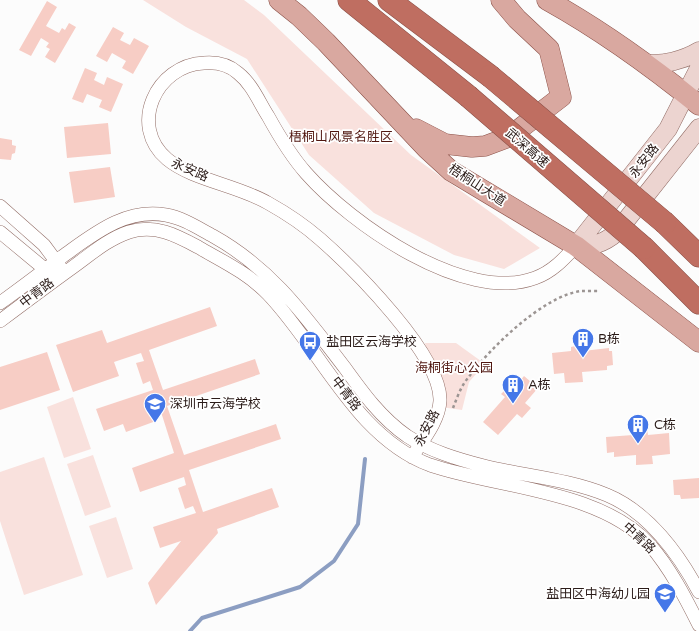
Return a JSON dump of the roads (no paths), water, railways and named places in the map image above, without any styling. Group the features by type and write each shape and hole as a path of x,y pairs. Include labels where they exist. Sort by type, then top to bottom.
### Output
{"highway":[{"name":"武深高速","path":"350,0 468,96 644,248 699,303"},
{"path":"389,0 490,76 665,223 699,256"}],"main road":[{"name":"梧桐山大道","path":"279,0 299,16 326,42 393,114 451,171 576,246 699,342"},
{"path":"393,114 433,139 445,144 472,148 485,146 509,137 561,97 549,49 517,19 500,0"},
{"path":"547,0 585,22 645,63 693,100"},
{"path":"645,63 668,62 685,58 699,52"},
{"name":"永安路","path":"576,246 693,100 699,68"},
{"name":"永安路","path":"576,246 591,246 600,244 616,233 699,128"}],"street":[{"name":"永安路","path":"412,457 437,414 440,399 437,381 424,356 367,284 320,238 267,202 237,188 188,172 163,156 155,143 149,121 150,104 162,82 181,68 197,63 222,65 236,71 251,87 295,161 338,205 376,234 398,247 446,269 484,282 502,284 518,283 537,278 550,271 576,246"},
{"path":"0,206 44,245 56,262 60,276"},
{"name":"中青路","path":"0,303 94,234 126,218 154,214 172,216 188,222 231,246 271,277 294,302 378,410 400,431 420,444 438,452 472,463 582,487 615,499 643,518 662,538 686,570 699,592"},
{"name":"中青路","path":"0,321 98,248 130,232 152,228 181,238 240,271 260,286 285,313 360,413 386,439 412,457 450,471 577,501 620,520 642,537 657,554 676,583 699,624"},
{"path":"0,232 45,270 60,276"}],"waterway":[{"path":"190,631 202,618 300,587 334,561 358,524 365,459"}],"place":[{"name":"B栋","path":"583,358"},
{"name":"盐田区云海学校","path":"310,362"},
{"name":"A栋","path":"513,404"},
{"name":"深圳市云海学校","path":"155,424"},
{"name":"C栋","path":"638,444"},
{"name":"盐田区中海幼儿园","path":"665,614"}],"park label":[{"name":"梧桐山风景名胜区","path":"341,137"},
{"name":"海桐街心公园","path":"454,368"}]}
